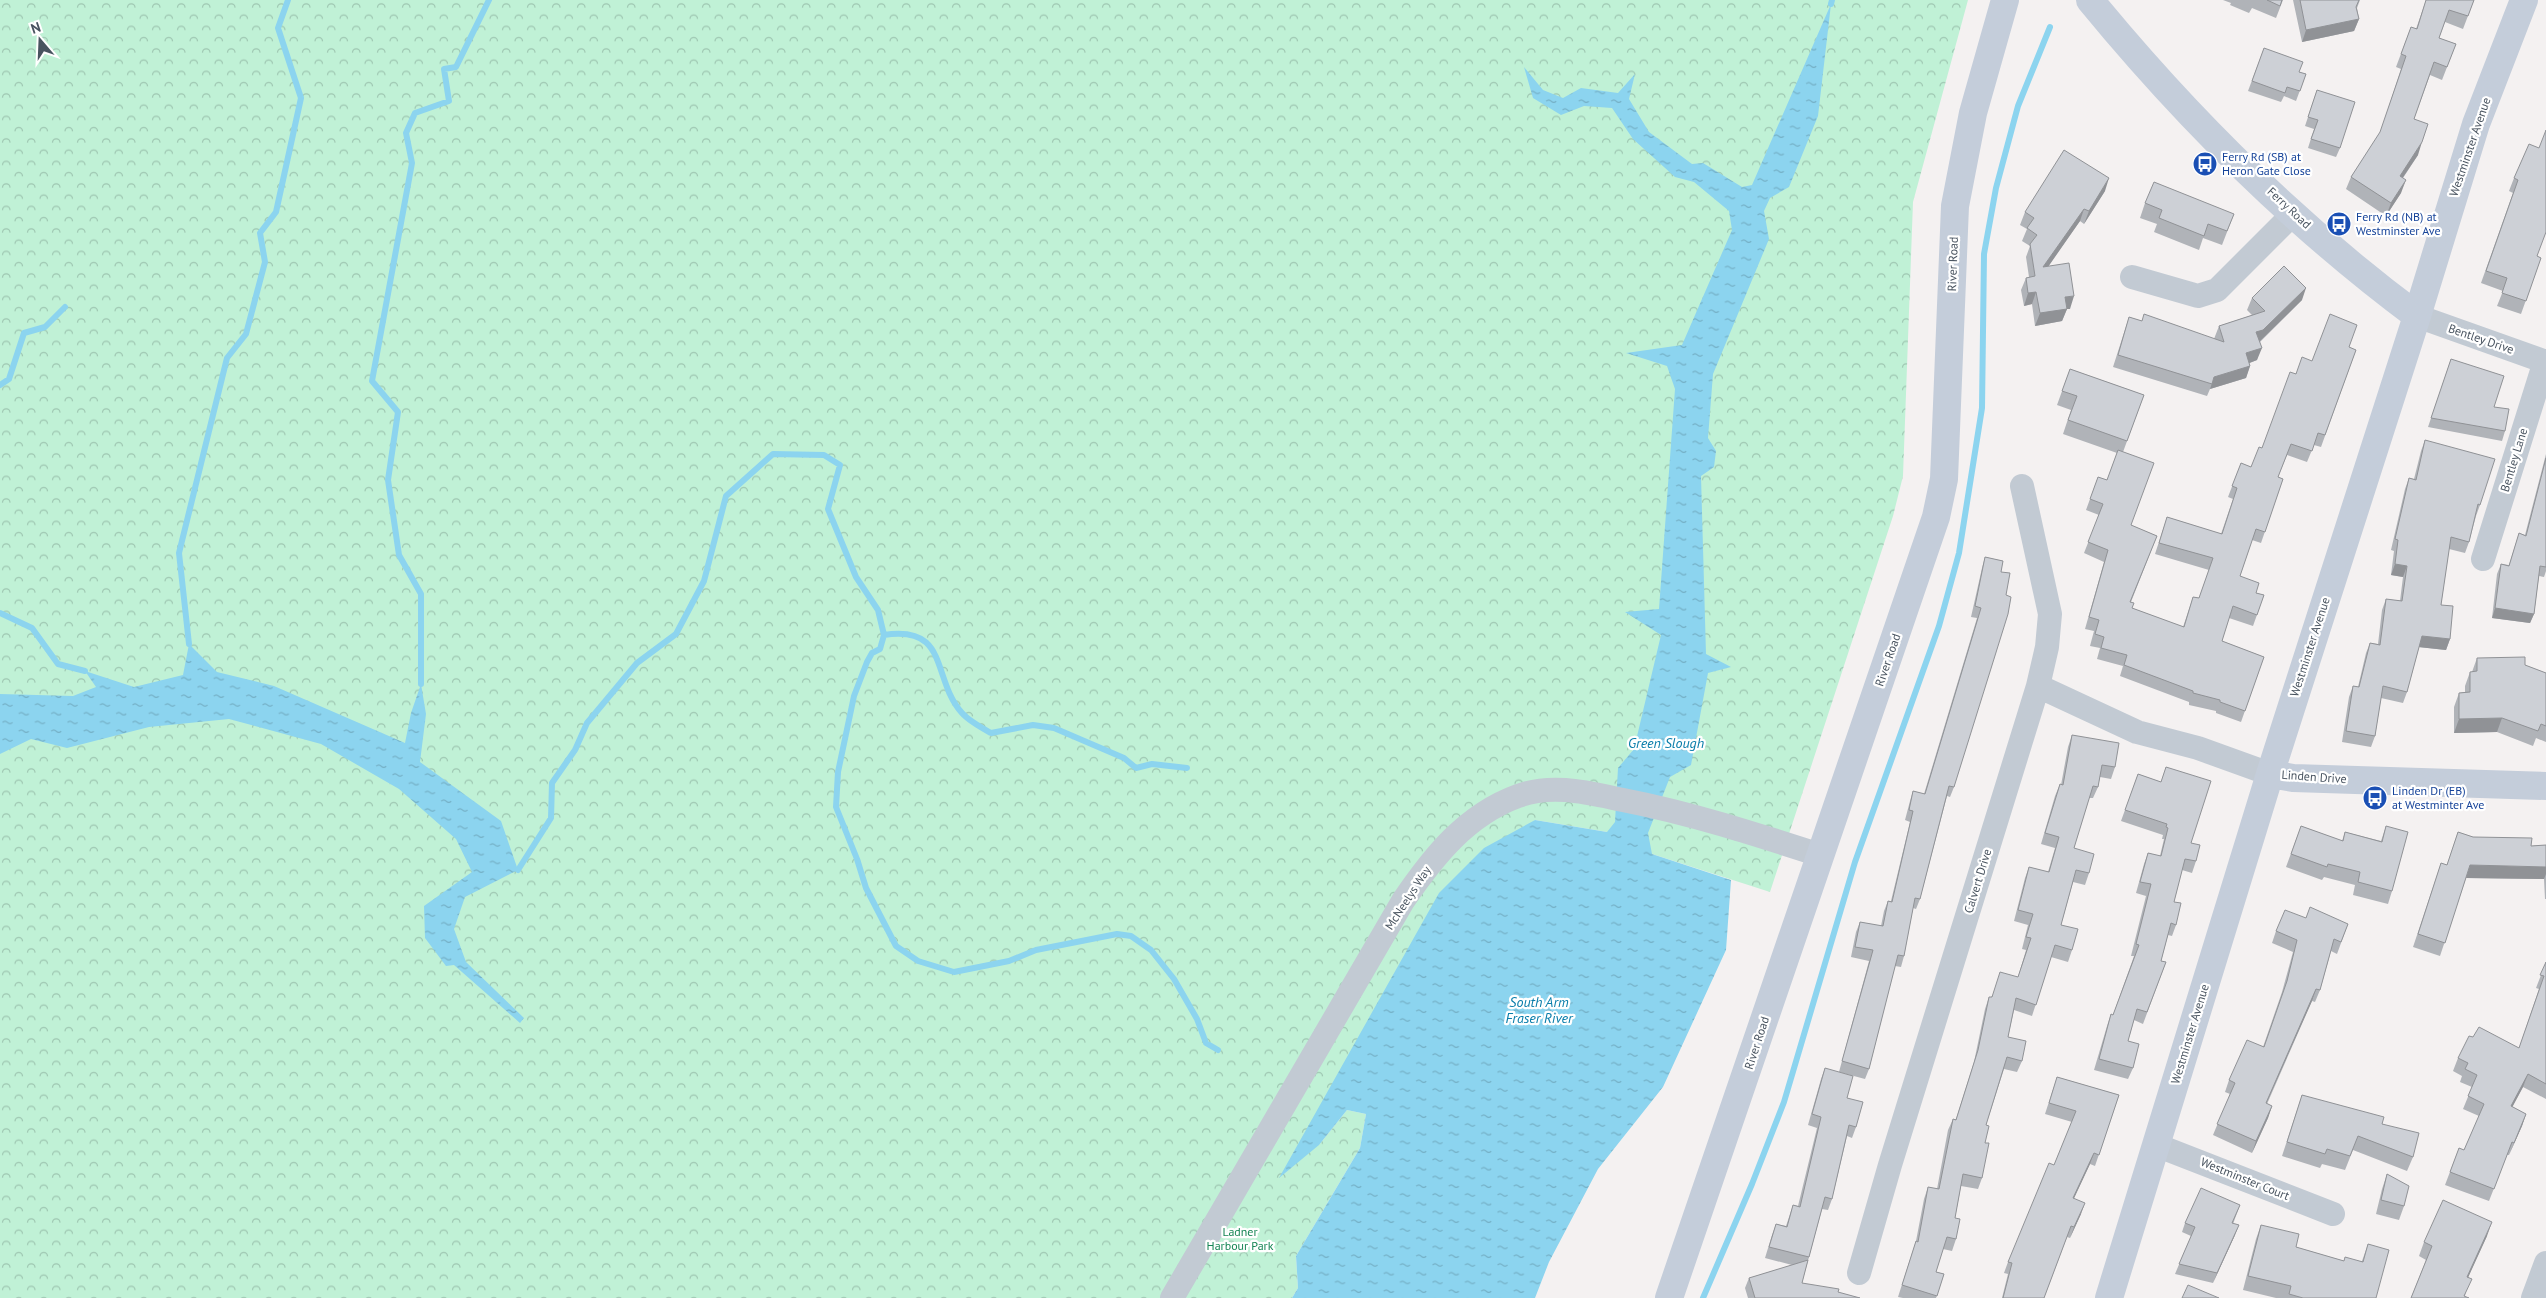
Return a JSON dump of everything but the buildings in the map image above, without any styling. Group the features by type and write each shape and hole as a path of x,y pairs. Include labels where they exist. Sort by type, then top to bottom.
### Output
{"street":[{"name":"River Road","path":"1669,1298 1924,556 1944,479 1956,206 1973,113 2005,0"},
{"name":"Ferry Road","path":"2090,0 2121,38 2188,111 2294,214 2375,286 2417,316"},
{"name":"Westminster Avenue","path":"2109,1298 2270,774 2417,316 2476,124 2524,0"},
{"path":"2132,277 2198,296 2218,290 2294,214"},
{"name":"Bentley Drive","path":"2417,316 2545,362"},
{"name":"Bentley Lane","path":"2483,559 2545,362"},
{"name":"Calvert Drive","path":"1859,1273 1890,1165 2038,686 2048,647 2050,614 2022,486"},
{"name":"Linden Drive","path":"2038,686 2137,732 2198,748 2270,774 2293,778 2546,786"},
{"name":"McNeelys Way","path":"1172,1298 1422,872 1450,839 1491,808 1520,795 1571,790 1674,810 1820,855"},
{"name":"Westminster Court","path":"2156,1145 2333,1214"},
{"path":"2533,1298 2546,1263"}],"green space":[{"name":"Ladner Harbour Park","path":"0,0 1968,0 1913,202 1903,476 1893,516 1770,892 1652,854 1607,832 1535,820 1319,1145 1347,1110 1366,1114 1360,1148 1296,1256 1298,1288 1292,1298 0,1298"}],"water":[{"name":"South Arm Fraser River","path":"1831,4 1818,116 1789,187 1770,198 1764,211 1769,239 1713,374 1708,438 1716,451 1714,467 1701,476 1706,654 1731,667 1708,673 1691,765 1670,777 1648,833 1652,854 1731,880 1726,950 1663,1087 1598,1169 1549,1262 1535,1298 1292,1298 1298,1288 1296,1256 1360,1148 1366,1114 1347,1110 1319,1145 1279,1178 1439,893 1484,848 1535,820 1607,832 1615,822 1618,768 1634,749 1661,635 1625,612 1659,609 1675,389 1667,366 1626,353 1682,345 1732,230 1729,211 1694,182 1675,177 1633,139 1612,108 1584,106 1561,115 1533,98 1524,67 1543,90 1563,98 1581,88 1618,93 1635,74 1629,99 1649,132 1692,164 1703,163 1742,187 1752,185"},
{"path":"189,644 217,672 274,686 405,743 411,713 421,684 426,714 420,762 501,821 518,870 465,897 454,929 466,962 524,1018 520,1023 454,965 446,966 425,938 424,906 472,872 456,839 399,789 321,744 229,719 149,727 67,748 31,739 0,754 0,694 73,696 96,687 85,671 134,687 183,675"}],"waterway":[{"path":"189,644 179,553 227,358 246,334 265,262 260,233 276,212 301,98 278,28 288,0"},
{"path":"421,684 421,594 399,555 388,480 398,412 372,381 412,163 406,133 415,113 449,101 444,69 456,67 489,0"},
{"path":"1831,4 1832,0"},
{"path":"1703,1298 1752,1184 1784,1102 1855,862 1939,626 1959,553 1982,408 1984,254 1996,188 2018,106 2050,27"},
{"path":"0,385 9,379 24,333 45,327 65,307"},
{"path":"518,870 551,818 552,783 575,750 587,723 637,663 676,634 704,581 726,496 773,454 824,455 840,465 828,509 856,577 878,610 884,635 880,649 872,653 867,662 854,696 838,772 836,807 857,859 866,888 896,946 918,961 954,972 1009,961 1036,950 1117,934 1131,936 1151,950 1174,979 1197,1019 1206,1043 1218,1050"},
{"path":"0,613 32,628 58,664 85,671"},
{"path":"884,635 905,634 920,638 930,646 952,699 962,713 972,722 991,733 1033,725 1054,728 1124,758 1136,768 1152,764 1187,768"}],"place":[{"name":"Ferry Rd (SB) at Heron Gate Close","path":"2205,164"},
{"name":"Ferry Rd (NB) at Westminster Ave","path":"2339,224"},
{"name":"Linden Dr (EB) at Westminter Ave","path":"2375,798"}],"water label":[{"name":"Green Slough","path":"1666,743"}]}
